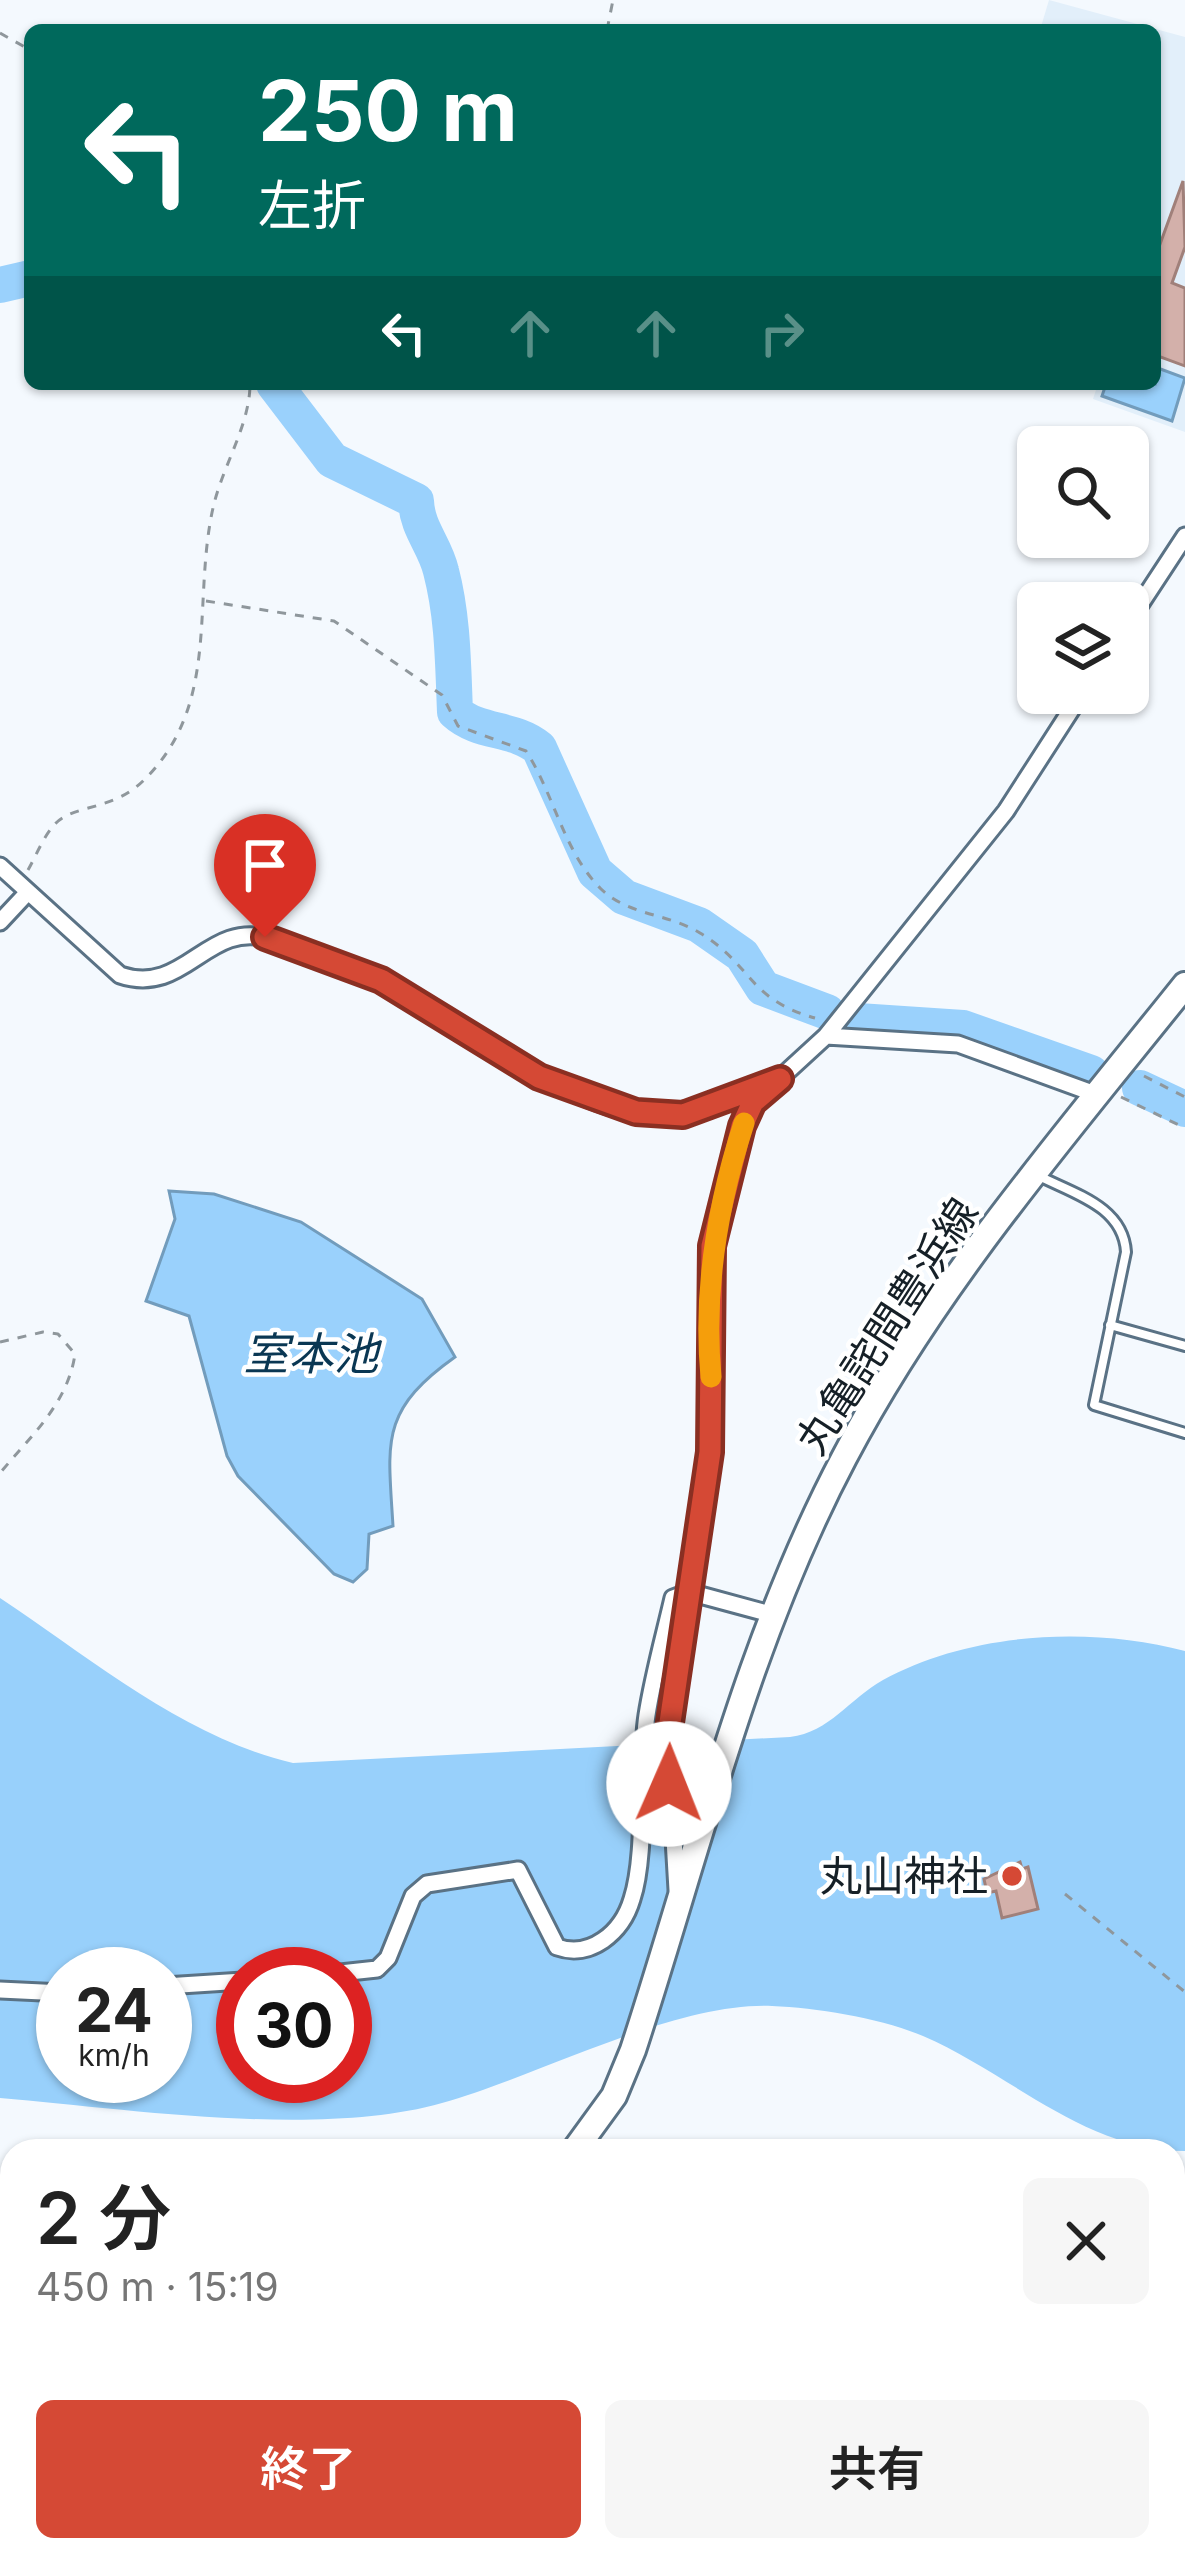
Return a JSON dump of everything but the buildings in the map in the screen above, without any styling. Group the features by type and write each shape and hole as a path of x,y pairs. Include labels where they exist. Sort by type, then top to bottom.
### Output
{"main road":[{"name":"丸亀詫間豊浜線","path":"583,2139 614,2096 680,1910 774,1615 834,1478 893,1373 1035,1174 1109,1096 1185,985"}],"street":[{"path":"1149,591 1185,536"},
{"path":"680,1910 670,1832 668,1736 710,1452 712,1246 742,1126 753,1102 830,1029 1006,811 1068,714"},
{"path":"0,866 120,975 154,981 170,976 227,939 265,937 381,980 539,1077 636,1112 683,1115 780,1079"},
{"path":"0,922 24,888"},
{"path":"830,1029 958,1044 1109,1096"},
{"path":"372,1970 388,1958 413,1896 427,1884 518,1870 557,1947 574,1954 593,1949 613,1931 632,1900 646,1716 673,1598 689,1592 774,1615"},
{"path":"0,1990 36,1992"}],"lane":[{"path":"1035,1174 1112,1214 1124,1230 1126,1252 1094,1406 1185,1433"},
{"path":"1110,1325 1185,1346"}],"path":[{"path":"24,888 56,823 74,812 118,801 145,779 179,737 195,695 213,509 248,390"},
{"path":"206,601 342,625 442,695 458,726 526,751 572,846 601,889 641,913 698,932 735,960 779,1008 830,1029"},
{"path":"1139,1073 1185,1097"},
{"path":"1109,1096 1185,1128"},
{"path":"0,1342 43,1332 69,1342 75,1354 72,1376 56,1406 0,1473"},
{"path":"1065,1894 1185,1992"}],"shaded area":[{"path":"1049,0 1137,24 1042,24"},
{"path":"1161,30 1185,37 1185,432 1093,399 1096,390 1161,390"},
{"path":"0,1598 177,1716 253,1751 293,1763 790,1737 817,1729 883,1680 917,1664 992,1643 1110,1638 1185,1651 1185,2139 1114,2138 923,2036 849,2015 772,2006 734,2008 650,2028 480,2091 393,2113 339,2119 223,2118 51,2103 192,2103 192,1947 36,1947 36,2102 0,2098"}],"water":[{"path":"1161,369 1185,378 1172,421 1102,396 1104,390 1161,390"},
{"name":"室本池","path":"169,1191 214,1194 301,1222 422,1299 455,1357 430,1376 401,1412 390,1450 393,1526 369,1534 367,1569 353,1582 334,1574 238,1476 227,1456 189,1316 146,1301 175,1219"}],"waterway":[{"path":"0,285 24,279"},
{"path":"279,390 332,460 416,501 445,588 455,712 539,748 595,872 624,897 699,925 742,955 763,988 827,1012"},
{"path":"858,1021 963,1028 1091,1073"},
{"path":"1140,1088 1185,1109"}],"slow traffic":[{"path":"711,1377 707,1335 712,1246 744,1123"}],"place":[{"name":"丸山神社","path":"1012,1876"}],"route":[{"path":"265,937 381,980 539,1077 636,1112 683,1115 780,1079 753,1102 742,1126 712,1246 707,1335 713,1390 710,1452 668,1736 669,1784"}]}
